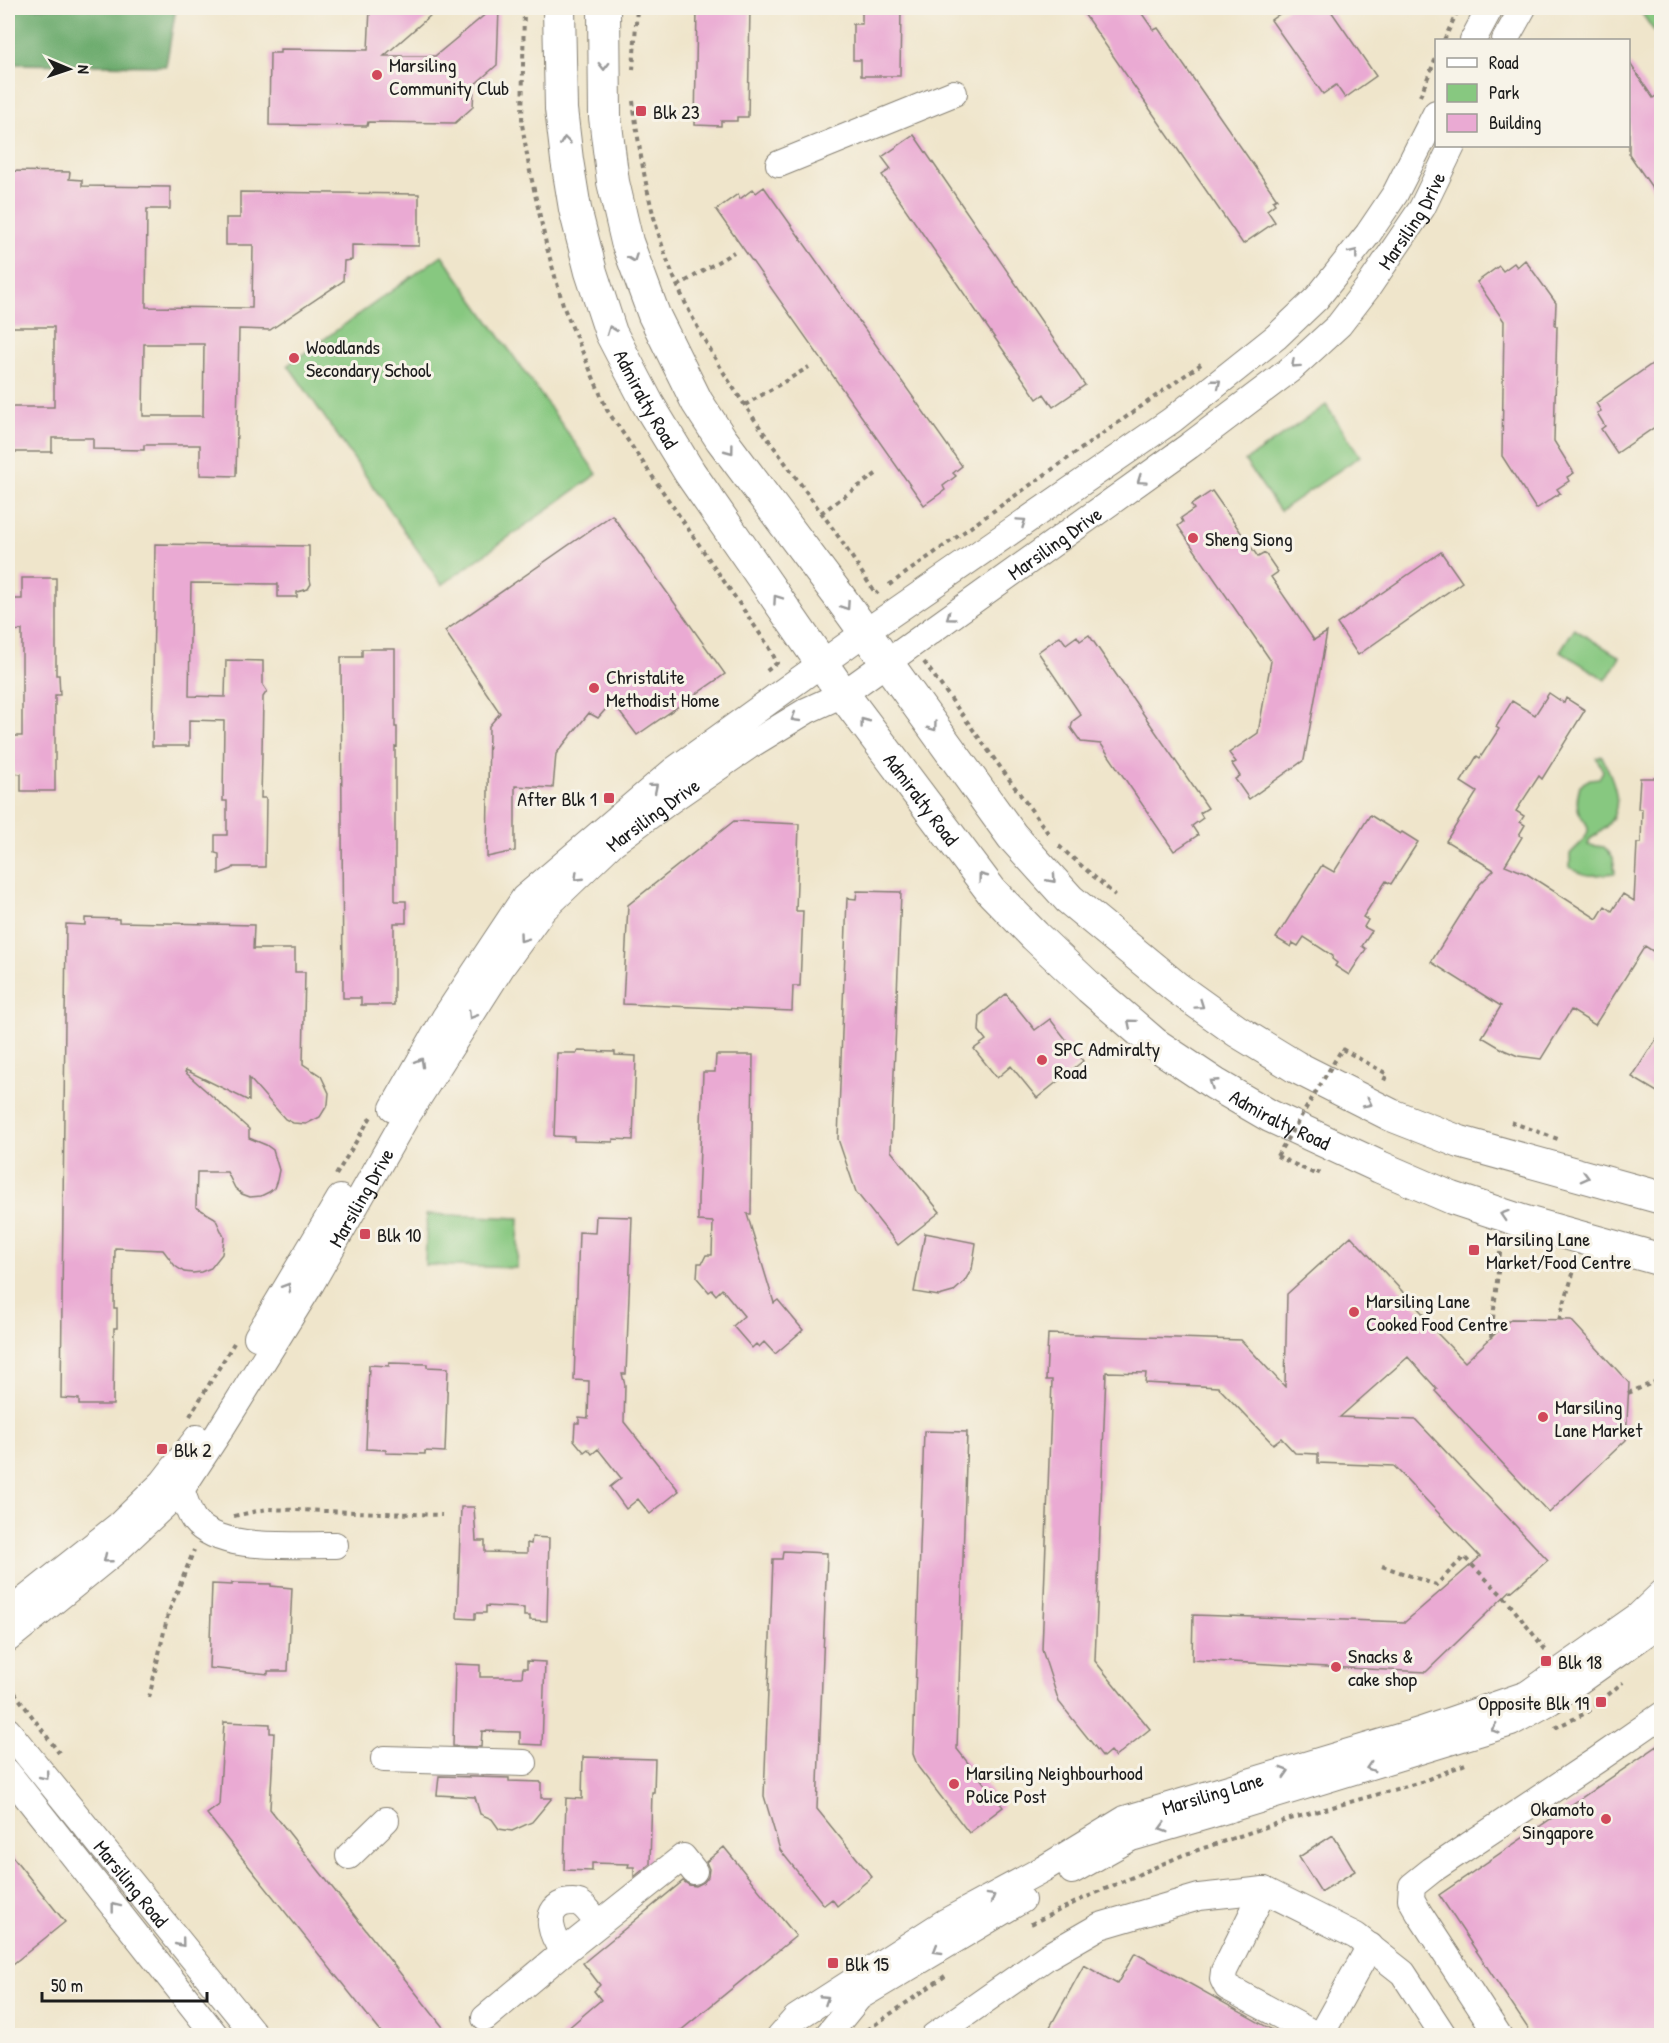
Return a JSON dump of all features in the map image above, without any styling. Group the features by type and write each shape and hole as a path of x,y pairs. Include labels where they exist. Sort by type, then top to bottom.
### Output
{"main road":[{"name":"Admiralty Road","path":"559,8 561,109 567,160 575,209 591,272 611,333 648,404 690,473 822,665 993,892 1090,988 1155,1044 1215,1084 1270,1116 1452,1198 1522,1221 1662,1260"},
{"path":"604,8 605,117 613,182 627,242 654,315 697,402 721,439 841,598 1012,836 1069,899 1177,988 1237,1031 1296,1067 1391,1115 1460,1142 1532,1164 1662,1198"}],"street":[{"path":"1474,39 1490,8"},
{"path":"1506,39 1523,8"},
{"path":"779,164 954,93"},
{"name":"Marsiling Drive","path":"8,1613 172,1486 445,1017 524,898 674,771 864,633 1172,420 1275,337 1317,298 1368,234 1395,194 1426,109"},
{"name":"Marsiling Drive","path":"8,1639 115,1552 219,1432 311,1284 405,1119 503,965 543,910 613,843 671,800 749,746 808,710 843,694 1189,446 1291,369 1339,325 1369,286 1422,208 1452,147"},
{"path":"1172,420 1189,446"},
{"path":"172,1486 195,1520 218,1538 240,1544 335,1545"},
{"name":"Marsiling Lane","path":"827,2036 859,1997 980,1923 1131,1838 1204,1807 1423,1741 1527,1694 1653,1628 1662,1593"},
{"path":"1499,2036 1419,1913 1411,1899 1412,1886 1432,1870 1662,1715"},
{"name":"Marsiling Road","path":"8,1731 256,2036"},
{"path":"384,1759 524,1763"},
{"name":"Marsiling Road","path":"8,1773 216,2036"},
{"name":"Marsiling Lane","path":"780,2036 796,2018 945,1922 1043,1869 1125,1819 1204,1807"},
{"path":"349,1856 386,1820"},
{"path":"484,2018 563,1952 611,1922 683,1857 694,1871"},
{"path":"1263,1890 1224,1971 1223,1978 1227,1987 1319,2036 1370,1946"},
{"path":"934,2036 1048,1956 1100,1926 1199,1898 1263,1890 1356,1936 1370,1946 1403,1973 1444,2036"},
{"path":"563,1952 554,1938 551,1924 552,1912 557,1906 569,1901 578,1902 589,1911 611,1922"}],"path":[{"path":"633,81 637,8"},
{"path":"1444,39 1459,8"},
{"path":"1426,109 1435,67"},
{"path":"632,92 639,148 654,221 678,286 710,352 876,594 1210,358"},
{"path":"678,286 734,252"},
{"path":"745,405 809,367"},
{"path":"821,513 876,474"},
{"path":"922,658 1054,841 1115,895"},
{"path":"1317,1175 1277,1156 1342,1049 1387,1074 1383,1084"},
{"path":"335,1176 372,1115"},
{"path":"1491,1337 1501,1244"},
{"path":"1559,1320 1576,1264"},
{"path":"187,1421 238,1338"},
{"path":"1628,1394 1662,1379"},
{"path":"1382,1566 1436,1585 1464,1557 1505,1598 1549,1655"},
{"path":"1550,1731 1588,1712 1629,1676"},
{"path":"1030,1925 1080,1900 1183,1855 1290,1819 1421,1782 1470,1762"},
{"path":"859,2036 952,1971"}],"green space":[{"path":"8,8 176,8 166,66 8,64"},
{"path":"1638,8 1661,8 1661,41"},
{"path":"442,255 597,474 442,585 288,365"},
{"path":"1326,405 1360,456 1280,511 1245,461"},
{"path":"1574,629 1620,657 1606,680 1560,651"},
{"path":"1602,756 1616,791 1617,802 1611,821 1590,839 1588,845 1604,847 1613,857 1615,873 1586,875 1570,867 1570,854 1588,830 1577,806 1580,785 1590,779 1599,778 1603,771 1596,758"},
{"path":"427,1214 519,1218 517,1268 425,1265"}],"building":[{"name":"Marsiling Community Club","path":"370,8 439,8 384,56 435,56 493,8 499,8 497,65 474,85 473,107 455,123 368,122 367,126 269,125 270,53 280,53 280,49 368,50"},
{"path":"697,8 750,8 748,117 737,117 737,121 721,121 721,126 695,125"},
{"path":"862,8 901,8 900,76 861,76 861,60 853,60 853,24 862,24"},
{"path":"1080,8 1138,8 1154,30 1158,28 1277,199 1273,201 1275,204 1267,210 1275,222 1243,244"},
{"path":"1288,8 1329,8 1376,76 1345,98 1336,85 1323,94 1271,20"},
{"path":"1630,64 1653,98 1662,92 1662,202 1629,154"},
{"path":"914,135 1085,385 1053,407 1044,394 1037,399 882,175 891,169 882,157"},
{"path":"8,171 70,172 69,179 82,180 82,186 170,187 170,209 147,209 146,307 252,308 253,245 226,245 226,218 240,218 240,192 419,194 419,246 352,245 352,260 344,261 343,281 270,330 239,329 236,476 200,475 200,445 144,445 144,450 93,449 93,438 52,438 52,452 8,452 8,407 54,407 54,327 8,327","holes":["144,344 204,344 203,416 143,416"]},
{"path":"764,187 962,466 953,473 956,476 943,486 945,490 924,505 716,210 738,194 740,199 753,189 756,193"},
{"path":"1525,260 1556,303 1554,441 1574,473 1567,477 1569,481 1557,489 1560,493 1536,509 1502,456 1504,321 1477,282 1499,266 1503,271 1514,263 1517,267"},
{"path":"1662,357 1662,422 1617,453 1601,429 1605,426 1597,413 1601,411 1596,403"},
{"path":"1212,491 1258,557 1265,553 1278,572 1271,577 1314,640 1327,632 1304,760 1249,799 1235,779 1240,776 1232,764 1236,762 1229,753 1258,733 1271,661 1178,526 1183,522 1181,518 1194,509 1191,505"},
{"name":"Christalite Methodist Home","path":"612,515 725,674 637,735 612,702 598,718 589,713 556,754 553,788 515,786 515,851 487,857 489,726 500,713 445,631"},
{"path":"155,544 309,546 311,584 308,589 297,592 297,597 278,597 278,584 191,583 189,696 225,697 226,660 263,661 263,685 267,691 263,697 261,798 266,798 265,867 234,867 219,874 219,854 215,853 215,835 227,835 227,801 223,801 224,721 189,720 189,746 152,746"},
{"path":"1441,552 1462,582 1358,655 1337,624"},
{"path":"22,578 56,578 56,675 59,675 60,695 55,695 55,791 21,791 21,774 13,773 13,736 22,736 22,630 14,631 14,599 22,599"},
{"path":"1089,635 1208,808 1200,813 1203,818 1192,826 1198,835 1174,851 1101,744 1081,742 1071,728 1073,721 1081,715 1038,652 1060,636 1066,644 1077,636 1080,641"},
{"path":"362,649 395,649 397,747 395,746 395,901 406,901 406,923 394,923 394,1005 361,1005 361,998 343,998 341,657 362,657"},
{"path":"1549,693 1564,703 1566,698 1585,710 1542,779 1539,776 1516,811 1524,816 1520,822 1525,825 1519,835 1522,837 1505,865 1527,874 1597,919 1605,906 1612,911 1623,894 1634,901 1637,843 1641,843 1642,809 1638,809 1640,778 1656,778 1656,782 1662,782 1662,957 1645,946 1595,1025 1571,1010 1541,1059 1518,1056 1482,1037 1501,1006 1431,962 1480,884 1494,870 1446,841 1477,792 1461,782 1477,756 1480,758 1499,729 1496,727 1512,701 1535,715"},
{"path":"1370,815 1400,834 1402,832 1418,842 1391,884 1386,881 1363,917 1368,920 1364,927 1372,931 1362,946 1366,949 1349,975 1335,966 1337,963 1332,959 1333,956 1304,937 1298,946 1293,943 1291,947 1276,938 1322,865 1334,872"},
{"path":"734,821 799,824 796,911 803,911 800,986 793,986 792,1011 623,1004 628,905"},
{"path":"857,891 901,892 891,1151 940,1212 898,1245 856,1192 838,1139 847,898 856,899"},
{"path":"85,918 119,919 119,922 254,925 253,949 295,949 295,972 305,972 303,1064 321,1076 329,1093 328,1104 320,1117 306,1124 293,1123 285,1119 249,1078 249,1101 186,1070 185,1072 249,1129 249,1138 273,1150 279,1170 277,1180 274,1188 269,1192 261,1196 250,1197 235,1188 227,1172 197,1172 196,1207 215,1218 224,1237 222,1254 211,1268 201,1272 184,1272 175,1266 163,1250 115,1248 114,1308 117,1308 117,1328 114,1328 113,1405 79,1405 79,1399 61,1398 66,924 85,925"},
{"path":"1006,994 1035,1030 1050,1019 1083,1061 1037,1098 1011,1066 997,1078 974,1049 986,1040 979,1031 980,1015"},
{"path":"1662,1030 1662,1095 1632,1077"},
{"path":"577,1051 615,1052 615,1055 636,1056 633,1140 574,1141 574,1137 554,1136 557,1053 577,1053"},
{"path":"716,1055 753,1055 751,1214 747,1214 774,1303 778,1300 803,1330 775,1354 764,1342 759,1347 756,1344 752,1348 733,1326 744,1316 722,1289 716,1295 712,1290 709,1292 697,1278 698,1263 702,1263 706,1255 712,1255 713,1222 698,1221 698,1199 703,1072 715,1072"},
{"path":"596,1216 632,1217 626,1374 622,1374 625,1385 624,1422 679,1491 650,1514 638,1499 626,1509 610,1487 621,1478 598,1449 592,1454 588,1449 584,1452 574,1440 575,1423 579,1423 579,1417 588,1418 589,1381 574,1380 579,1232 595,1233"},
{"path":"925,1233 976,1243 972,1269 964,1282 953,1292 939,1296 914,1292"},
{"path":"1351,1236 1465,1362 1511,1319 1571,1320 1629,1383 1626,1440 1549,1513 1435,1391 1437,1389 1408,1357 1340,1417 1416,1420 1548,1560 1511,1590 1426,1672 1192,1660 1193,1615 1405,1622 1480,1557 1394,1466 1318,1463 1318,1454 1295,1453 1281,1438 1273,1444 1218,1387 1145,1383 1146,1373 1106,1372 1095,1661 1150,1729 1115,1757 1110,1751 1103,1757 1059,1702 1042,1650 1052,1380 1046,1380 1048,1334 1241,1340 1285,1387 1287,1294"},
{"path":"389,1363 427,1364 427,1367 448,1368 445,1452 386,1453 386,1450 366,1449 369,1365 389,1366"},
{"path":"924,1431 967,1432 957,1749 1003,1807 969,1833 918,1767 913,1754"},
{"path":"461,1507 474,1507 476,1541 485,1541 485,1552 527,1553 527,1543 531,1544 532,1537 549,1538 547,1621 530,1620 530,1616 524,1616 524,1608 486,1606 486,1613 475,1613 475,1619 457,1618"},
{"path":"783,1551 827,1553 817,1809 872,1877 837,1906 832,1899 824,1905 780,1850 764,1796 773,1559 782,1559"},
{"path":"232,1583 271,1584 271,1586 292,1588 288,1671 268,1671 268,1674 209,1668 212,1584 232,1585"},
{"path":"527,1661 545,1662 542,1745 520,1744 520,1732 482,1731 481,1747 453,1746 455,1664 480,1665 480,1677 522,1677 523,1668 527,1668"},
{"path":"224,1722 270,1724 270,1733 274,1733 270,1809 450,2036 384,2036 207,1814 219,1805"},
{"name":"Okamoto Singapore","path":"1662,1743 1662,2036 1533,2036 1439,1895"},
{"path":"583,1757 655,1759 650,1864 634,1877 634,1867 628,1867 629,1864 592,1863 592,1871 564,1870 566,1798 582,1799"},
{"path":"439,1776 509,1778 509,1781 541,1782 541,1798 552,1798 532,1822 512,1831 499,1829 492,1819 480,1814 475,1797 437,1795"},
{"path":"1333,1835 1355,1871 1321,1892 1299,1857"},
{"path":"724,1847 796,1936 674,2036 559,2036 601,2000 594,1991 600,1985 583,1963 683,1881 696,1886 704,1882 708,1877 709,1869 706,1862"},
{"path":"8,1851 65,1922 8,1968"},
{"path":"1135,1953 1283,2036 1045,2036 1084,1965 1117,1984"}],"place":[{"name":"Marsiling Community Club","path":"377,75"},
{"name":"Blk 23","path":"641,111"},
{"name":"Woodlands Secondary School","path":"294,358"},
{"name":"Sheng Siong","path":"1193,538"},
{"name":"Christalite Methodist Home","path":"594,688"},
{"name":"After Blk 1","path":"609,798"},
{"name":"SPC Admiralty Road","path":"1042,1060"},
{"name":"Blk 10","path":"365,1234"},
{"name":"Marsiling Lane Market/Food Centre","path":"1474,1250"},
{"name":"Marsiling Lane Cooked Food Centre","path":"1354,1312"},
{"name":"Marsiling Lane Market","path":"1543,1417"},
{"name":"Blk 2","path":"162,1449"},
{"name":"Blk 18","path":"1546,1661"},
{"name":"Snacks & cake shop","path":"1336,1667"},
{"name":"Opposite Blk 19","path":"1601,1702"},
{"name":"Marsiling Neighbourhood Police Post","path":"954,1784"},
{"name":"Okamoto Singapore","path":"1606,1819"},
{"name":"Blk 15","path":"833,1963"}]}
